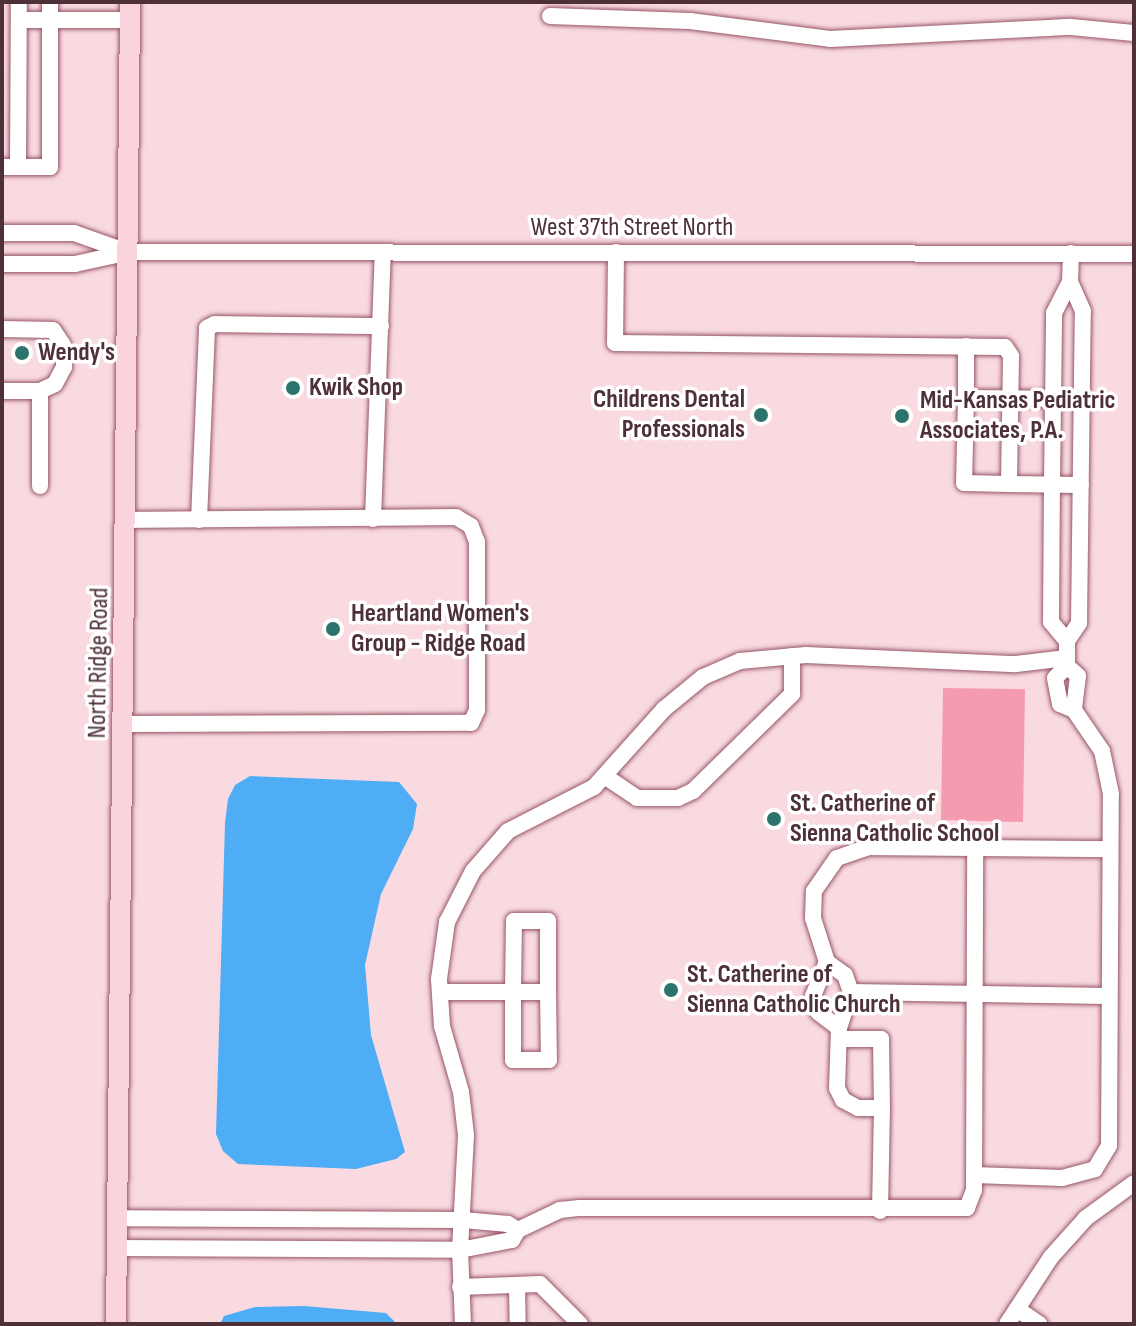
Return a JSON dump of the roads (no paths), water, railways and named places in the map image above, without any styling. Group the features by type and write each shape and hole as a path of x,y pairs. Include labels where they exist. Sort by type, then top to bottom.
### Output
{"main road":[{"name":"North Ridge Road","path":"116,1324 130,11"}],"street":[{"path":"19,2 10,167 50,167 50,2"},
{"path":"19,20 50,20 130,11"},
{"path":"550,16 690,21 830,39 1071,27 1134,33"},
{"name":"West 37th Street North","path":"2,233 74,233 129,252"},
{"name":"West 37th Street North","path":"2,264 75,264 129,252 1134,254"},
{"path":"373,519 383,252"},
{"path":"616,252 615,343 966,346 1009,350 1009,484"},
{"path":"1067,641 1051,622 1051,554 1054,313 1070,282 1071,253"},
{"path":"974,1175 1062,1178 1095,1169 1109,1146 1111,794 1102,751 1074,710 1078,676 1067,662 1067,641 1079,623 1083,311 1070,282"},
{"path":"199,520 207,328 215,324 381,326"},
{"path":"2,329 53,330 63,345 60,375 40,391 2,391"},
{"path":"966,346 964,483 1081,485"},
{"path":"40,391 40,486"},
{"path":"966,398 1081,399"},
{"path":"124,724 471,723 478,694 477,542 471,526 456,517 126,520"},
{"path":"1051,554 1080,553"},
{"path":"463,1324 460,1250 466,1135 461,1092 442,1026 440,992 447,922 473,871 508,831 606,777 664,709 703,677 740,661 792,656 1016,664 1067,662"},
{"path":"606,777 637,798 678,798 693,791 792,694 792,656"},
{"path":"880,1211 881,1039 839,1033 818,1012 813,996 827,962 813,906 824,871 837,858 869,847 1110,849"},
{"path":"117,1248 460,1250 512,1240 518,1230 560,1210 580,1208 960,1211 972,1200 974,1175 975,848"},
{"path":"514,921 548,921 548,992 549,1060 513,1060 514,921"},
{"path":"827,962 845,975 851,992 839,1033 837,1088 843,1100 858,1108 882,1108"},
{"path":"440,992 548,992"},
{"path":"851,992 1109,996"},
{"path":"1007,1324 1051,1257 1086,1218 1134,1183"},
{"path":"117,1218 463,1220 508,1224 518,1230"},
{"path":"460,1287 540,1284 580,1324"},
{"path":"517,1285 518,1324"},
{"path":"1017,1309 1039,1324"}],"water":[{"path":"250,776 399,782 417,804 413,829 381,894 365,965 371,1035 405,1152 396,1159 356,1169 238,1164 223,1151 216,1134 225,823 228,799 235,785"},
{"path":"304,1306 386,1313 397,1324 220,1324 224,1316 255,1307"}],"place":[{"name":"Wendy's","path":"22,353"},
{"name":"Kwik Shop","path":"293,388"},
{"name":"Childrens Dental Professionals","path":"761,415"},
{"name":"Mid-Kansas Pediatric Associates, P.A.","path":"902,416"},
{"name":"Heartland Women's Group - Ridge Road","path":"333,629"},
{"name":"St. Catherine of Sienna Catholic School","path":"774,819"},
{"name":"St. Catherine of Sienna Catholic Church","path":"671,990"}]}
